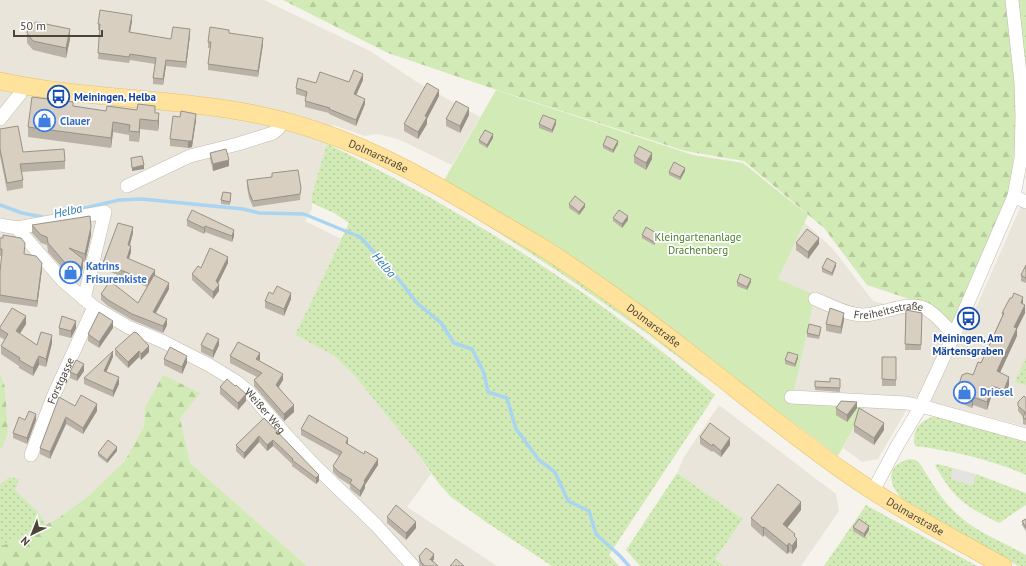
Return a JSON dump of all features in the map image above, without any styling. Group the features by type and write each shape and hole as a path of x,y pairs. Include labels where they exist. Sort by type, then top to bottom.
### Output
{"main road":[{"name":"Dolmarstraße","path":"0,81 21,86 209,106 284,120 323,132 400,166 459,198 550,252 643,317 787,430 872,491 918,519 1003,566"}],"street":[{"path":"872,491 896,446 921,406 954,336 1014,196 1021,158 1022,116 1021,84 1012,0"},
{"path":"0,119 20,94 21,86"},
{"path":"127,186 190,156 238,144 273,133 278,129 284,120"},
{"path":"1014,196 1026,202"},
{"name":"Forstgasse","path":"17,228 105,212 89,303 31,455"},
{"path":"0,225 17,228"},
{"name":"Weißer Weg","path":"17,228 63,281 89,303 128,327 162,341 209,365 237,382 250,393 313,464 376,525 412,566"},
{"name":"Freiheitsstraße","path":"815,299 850,314 863,315 913,305 924,308 932,313 954,336"},
{"path":"791,397 906,403 1026,435"}],"shaded area":[{"path":"0,0 264,0 370,51 417,82 480,117 452,165 398,139 377,134 365,136 333,125 312,194 312,209 305,221 341,239 295,335 333,355 355,376 414,449 431,474 407,507 497,566 307,566 190,463 180,418 163,375 145,407 144,426 124,462 87,497 57,519 0,547 0,451 8,434 5,387 0,373"},
{"path":"1026,194 1026,427 914,397 878,459 862,462 843,448 867,404 793,396 801,354 778,279 804,222 833,249 873,301 921,313 960,339 979,301"},
{"path":"719,405 836,494 839,511 801,566 725,566 715,559 743,519 677,473 684,457"},
{"path":"953,468 976,474 972,485 951,479"}],"green space":[{"path":"283,0 1026,0 1026,144 1015,142 1010,192 957,319 949,323 930,306 867,285 824,228 744,161 685,151 388,53"},
{"name":"Kleingartenanlage Drachenberg","path":"496,90 693,155 743,163 808,215 778,279 815,295 792,400 867,404 838,456 635,305 443,182"},
{"path":"327,144 429,197 543,266 625,323 715,395 609,555 619,566 552,566 486,522 451,497 440,485 414,449 355,376 333,355 295,335 349,223 334,213 312,203 312,194"},
{"path":"401,172 546,258 682,355 706,378 645,332 559,272 476,218 414,182"},
{"path":"1026,358 1026,385 1015,382"},
{"path":"0,373 5,387 8,434 0,451"},
{"path":"163,375 200,393 180,418 190,463 307,566 0,566 0,547 57,519 87,497 124,462 144,426 145,407"},
{"path":"936,416 1026,440 1026,475 999,464 971,456 915,446 914,435 918,426 931,417"},
{"path":"910,459 916,460 920,464 932,484 951,509 981,531 1026,555 1026,566 1019,566 1001,557 907,503 896,491 891,478 895,466"},
{"path":"938,464 953,468 951,479 972,485 976,474 1026,493 1026,505 999,523 962,501 948,485 936,467 935,465"},
{"path":"677,473 743,519 715,559 725,566 640,566 626,550"},
{"path":"10,477 19,479 15,490 38,512 46,524 0,547 0,484"},
{"path":"866,505 977,566 824,566"}],"building":[{"path":"100,10 132,15 129,32 171,39 173,27 190,29 186,62 166,60 163,79 153,78 156,58 130,54 129,57 98,53 100,24 98,24"},
{"path":"36,22 70,29 66,48 33,41 27,33 28,27"},
{"path":"210,27 229,30 229,33 263,38 258,71 208,64 211,42 208,42"},
{"path":"354,70 363,74 354,94 365,99 356,120 329,109 330,108 305,101 307,92 296,88 298,78 316,83 320,72 349,82"},
{"path":"427,83 439,90 425,116 427,117 418,132 404,124"},
{"path":"32,97 73,102 73,106 106,111 107,106 137,110 138,104 155,106 155,113 159,113 158,121 140,119 139,132 129,131 130,125 113,122 111,138 28,127"},
{"path":"456,101 469,108 460,126 446,119"},
{"path":"181,111 196,114 192,141 170,139 173,116 180,117"},
{"path":"543,115 556,120 552,130 539,124"},
{"path":"18,126 23,152 64,149 65,161 20,164 23,180 7,183 0,149 0,129"},
{"path":"485,130 493,134 487,145 479,140"},
{"path":"607,136 618,141 613,150 603,145"},
{"path":"639,146 652,153 646,163 634,156"},
{"path":"226,149 229,160 213,164 210,153"},
{"path":"142,156 144,165 132,168 131,158"},
{"path":"674,162 685,168 680,177 669,172"},
{"path":"298,170 301,188 300,194 253,201 249,192 247,180 272,177 272,173"},
{"path":"223,192 231,193 230,202 221,200"},
{"path":"575,196 585,204 579,212 569,204"},
{"path":"192,210 234,230 232,236 205,226 204,228 187,220"},
{"path":"619,210 628,216 622,224 613,218"},
{"path":"90,216 91,227 85,254 69,248 83,259 81,267 67,265 48,243 47,237 41,235 32,225"},
{"path":"118,223 133,227 128,245 131,246 127,258 155,270 148,281 103,263"},
{"path":"646,227 658,234 654,242 642,235"},
{"path":"807,229 819,238 808,252 796,243"},
{"path":"3,235 21,238 25,243 24,254 36,256 42,263 37,301 0,295 2,249 0,249 0,238 3,238"},
{"path":"210,248 228,257 216,281 219,285 213,292 192,274 198,266 201,268"},
{"path":"827,258 836,263 832,273 822,268"},
{"path":"1026,265 1026,278 1021,275"},
{"path":"740,274 751,279 747,287 737,282"},
{"path":"154,275 169,283 153,312 167,319 163,326 132,314 108,300 101,294 110,281 138,303"},
{"path":"277,286 291,293 284,309 265,301 269,292 273,294"},
{"path":"1014,293 1023,297 1021,303 1025,305 1014,327 1017,328 997,371 1009,377 1004,390 992,386 987,402 973,397 972,400 960,395 957,390 962,375 967,373 973,375 978,362 981,363 1004,313 1002,313"},
{"path":"12,308 26,316 16,331 37,345 41,332 52,335 46,359 39,356 33,368 19,360 20,358 1,346 8,334 0,329 0,327"},
{"path":"830,308 844,313 841,327 826,324"},
{"path":"906,310 922,313 921,345 905,344"},
{"path":"99,312 113,321 99,342 88,334"},
{"path":"62,316 76,321 71,331 59,328"},
{"path":"809,324 821,327 819,336 807,333"},
{"path":"134,332 137,333 149,346 141,354 139,351 128,362 115,349"},
{"path":"207,333 219,339 213,351 201,345"},
{"path":"238,342 260,353 256,359 283,374 276,385 294,405 284,414 254,380 262,373 230,356"},
{"path":"170,347 187,356 182,367 164,359"},
{"path":"113,351 104,371 119,377 113,391 84,378"},
{"path":"788,352 798,355 795,364 785,360"},
{"path":"882,357 896,357 896,380 882,379"},
{"path":"76,360 84,364 77,375 70,372"},
{"path":"830,378 840,379 840,388 815,387 815,381 830,382"},
{"path":"227,379 246,394 238,403 220,387"},
{"path":"81,395 97,404 83,428 66,417 50,452 40,448 59,397 75,406"},
{"path":"1024,396 1026,398 1026,419 1023,418 1025,412 1018,406 1018,402"},
{"path":"841,401 857,402 847,415 836,408"},
{"path":"859,408 884,423 874,438 854,425"},
{"path":"29,411 36,414 27,438 13,433 19,417 25,420"},
{"path":"309,415 348,438 346,443 364,454 365,451 378,459 364,481 365,482 360,491 350,483 352,480 339,472 333,466 342,452 301,429"},
{"path":"264,418 319,475 316,478 292,460 293,459 273,440 267,445 259,436 244,453 236,445"},
{"path":"710,423 730,438 721,451 713,444 712,446 700,437"},
{"path":"108,440 117,447 107,460 98,453"},
{"path":"778,484 801,502 783,524 795,534 794,536 797,539 792,546 789,543 787,546 751,518"},
{"path":"396,505 416,522 406,533 387,517"},
{"path":"859,519 869,526 864,534 853,527"},
{"path":"1026,519 1026,528 1022,521"},
{"path":"426,548 434,554 430,559 438,566 425,566 421,562 419,556"},
{"path":"456,559 464,566 450,566"}],"waterway":[{"name":"Helba","path":"68,212 119,200 142,199 243,209 259,213 304,214 360,237 393,272 417,303 441,323 454,343 472,349 484,373 488,392 507,398 516,429 539,460 555,472 568,501 589,511 596,534 629,566"},
{"name":"Helba","path":"0,205 22,213 43,217"}],"place":[{"name":"Meiningen, Helba","path":"58,97"},
{"name":"Clauer","path":"45,121"},
{"name":"Katrins Frisurenkiste","path":"71,272"},
{"name":"Meiningen, Am Märtensgraben","path":"968,318"},
{"name":"Driesel","path":"965,392"}]}
